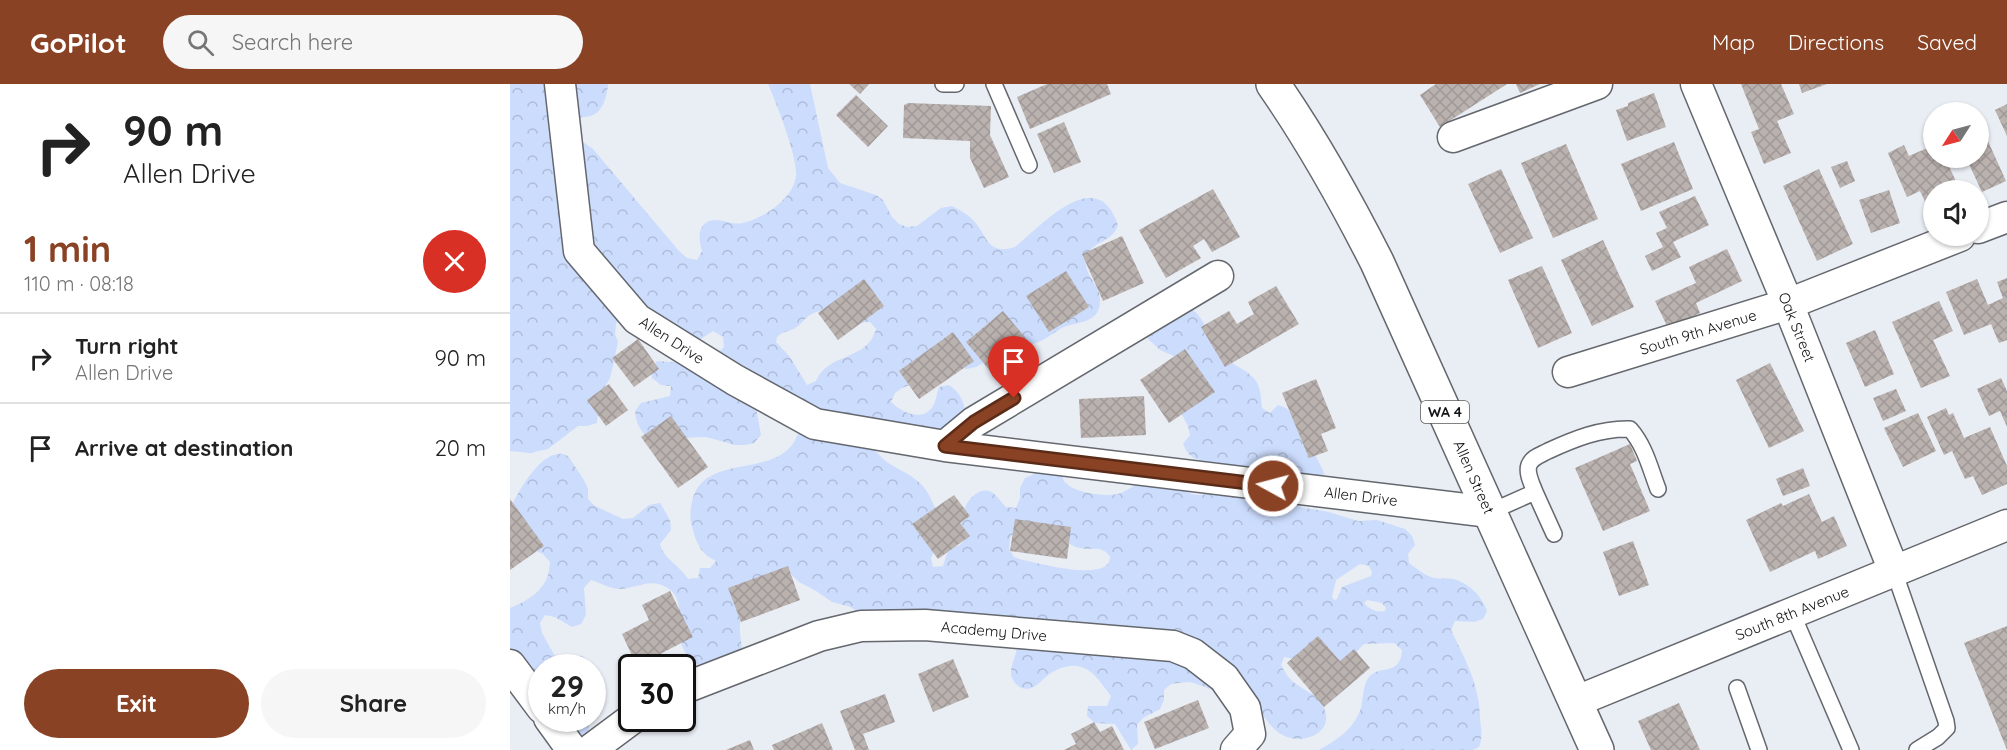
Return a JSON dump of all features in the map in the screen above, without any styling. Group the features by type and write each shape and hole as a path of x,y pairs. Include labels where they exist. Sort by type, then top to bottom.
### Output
{"main road":[{"name":"Allen Street","path":"1273,84 1351,209 1377,262 1577,701 1597,750"}],"street":[{"name":"Allen Drive","path":"560,84 579,251 637,319 735,381 815,424 945,446 1490,512"},
{"path":"1453,136 1597,84"},
{"name":"Oak Street","path":"1696,84 1788,304 1894,571"},
{"path":"1989,224 2007,217"},
{"name":"South 9th Avenue","path":"1568,372 1788,304 1935,246"},
{"path":"945,446 974,422 1218,276"},
{"name":"South 8th Avenue","path":"1577,701 2007,525"},
{"name":"Academy Drive","path":"696,684 819,636 861,626 925,625 1173,646 1193,654 1224,678 1245,708 1250,734 1237,750"},
{"path":"510,665 528,689"},
{"path":"590,750 618,729"},
{"path":"559,732 572,750"}],"lane":[{"path":"943,84 956,84"},
{"path":"994,84 1029,165"},
{"path":"1554,534 1528,473 1529,466 1533,459 1577,438 1617,429 1630,429 1642,446 1658,489"},
{"path":"1490,512 1535,492"},
{"path":"1894,571 1947,728 1938,737 1917,750"},
{"path":"1792,613 1851,750"},
{"path":"1737,687 1759,750"}],"green space":[{"path":"510,84 608,84 605,99 598,111 588,117 570,117 570,133 593,149 679,251 687,258 697,260 702,251 700,231 707,222 716,220 738,224 760,217 783,200 789,192 796,176 794,157 768,84 810,84 828,168 840,183 876,195 883,200 892,217 899,224 907,227 917,226 941,208 952,206 972,219 993,246 1005,249 1015,247 1069,204 1084,199 1097,199 1109,207 1118,225 1111,235 1093,247 1087,256 1086,268 1100,299 1099,308 1092,318 1066,326 1035,343 1018,343 976,367 966,369 950,360 895,393 891,402 906,412 918,415 929,411 933,406 939,387 949,385 959,395 964,407 966,417 954,430 873,447 887,462 919,482 931,499 937,519 937,543 931,558 933,567 943,566 949,547 959,546 965,539 961,519 968,502 976,493 987,491 993,493 1006,507 1016,508 1020,498 1020,488 1025,478 1044,470 1062,474 1064,481 1070,487 1092,494 1121,493 1149,475 1168,477 1191,494 1210,493 1214,466 1192,457 1183,444 1190,435 1178,407 1188,362 1160,350 1145,336 1172,310 1192,309 1201,319 1223,355 1249,373 1256,381 1262,408 1270,413 1278,405 1286,408 1293,415 1321,466 1324,474 1323,484 1279,497 1300,507 1329,512 1358,521 1377,520 1405,529 1412,536 1415,545 1408,554 1409,563 1430,577 1453,579 1464,584 1482,600 1487,611 1483,619 1474,622 1455,621 1451,630 1471,673 1477,695 1481,733 1479,747 1473,750 1319,750 1338,738 1354,722 1361,708 1367,680 1371,675 1397,664 1402,650 1394,643 1364,644 1357,651 1357,661 1350,669 1284,657 1281,665 1288,677 1317,698 1323,706 1326,722 1323,729 1311,737 1295,739 1287,737 1277,732 1257,709 1202,686 1185,682 1171,684 1164,690 1164,700 1160,709 1143,718 1137,725 1138,744 1131,750 1115,724 1095,723 1087,716 1088,706 1107,706 1111,696 1090,671 1077,666 1062,668 1049,674 1037,685 1027,689 1023,688 1016,685 1011,674 1017,648 860,614 851,607 832,602 799,582 791,574 743,613 740,627 742,650 713,666 697,664 696,654 687,654 684,650 679,632 678,601 672,591 654,583 621,589 591,580 584,588 586,615 581,624 572,627 555,617 545,615 540,623 542,633 554,654 528,654 528,694 510,664 510,608 525,601 543,586 550,562 543,554 534,550 512,505 538,466 552,456 562,454 568,456 584,480 588,489 588,499 595,506 623,519 633,518 649,505 660,503 670,520 671,530 660,544 662,550 688,579 698,578 700,568 710,568 716,561 704,553 698,545 691,517 694,495 702,482 714,474 776,457 788,449 798,434 799,413 756,408 761,435 754,443 745,445 735,445 706,437 648,439 639,426 635,411 641,403 670,396 671,386 661,385 652,378 651,369 657,361 685,363 717,354 724,347 723,337 713,331 696,342 620,316 616,324 615,334 618,342 612,370 600,395 597,423 578,426 548,449 530,453 510,451","holes":["823,310 855,326 870,322 876,329 872,339 865,347 829,365 816,381 807,385 790,357 776,342 777,337 794,329 808,316","1052,530 1076,547 1104,551 1110,557 1107,565 1098,569 1085,570 1054,567 1019,559 1014,557 1009,549 1010,538 1013,534","1360,564 1369,566 1371,576 1342,587 1337,599 1334,600 1332,597 1336,580","1367,600 1382,603 1386,608 1385,611 1376,611 1368,607 1364,603"]},
{"path":"570,732 588,732 588,734 578,736"}],"building":[{"path":"849,84 869,84 860,94"},
{"path":"1047,84 1107,84 1111,94 1030,129 1017,97"},
{"path":"1436,84 1507,84 1440,127 1420,95"},
{"path":"1516,84 1540,84 1520,93"},
{"path":"1741,84 1781,84 1794,114 1777,121 1791,153 1764,164 1751,132 1759,129"},
{"path":"1799,84 1827,84 1802,93"},
{"path":"1654,93 1666,127 1627,141 1616,110"},
{"path":"856,95 888,126 868,147 836,115"},
{"path":"908,103 991,106 990,135 1009,177 984,188 970,158 970,141 903,138 904,105"},
{"path":"2007,104 2007,136 1995,110"},
{"path":"1064,122 1081,162 1054,173 1037,134"},
{"path":"1674,142 1693,189 1641,211 1621,164"},
{"path":"1989,143 2006,181 1989,189 1989,180 1976,180 1971,168 1989,168"},
{"path":"1566,144 1598,219 1553,238 1521,163"},
{"path":"1904,145 1909,156 1923,150 1923,168 1950,168 1955,180 1923,180 1923,197 1920,191 1907,197 1888,153"},
{"path":"1847,161 1855,181 1840,188 1831,167"},
{"path":"1501,169 1533,238 1500,253 1468,184"},
{"path":"1819,169 1853,244 1817,261 1783,186"},
{"path":"1213,189 1240,237 1212,252 1204,239 1193,246 1201,258 1166,278 1139,230"},
{"path":"1889,190 1900,223 1871,233 1859,200"},
{"path":"1695,196 1709,225 1673,242 1681,257 1652,271 1645,256 1663,247 1656,233 1667,228 1659,212"},
{"path":"1122,236 1144,283 1103,301 1082,254"},
{"path":"1603,240 1634,307 1592,326 1561,260"},
{"path":"1727,249 1742,281 1696,303 1700,313 1668,328 1655,301 1696,283 1689,267"},
{"path":"1542,266 1572,333 1538,348 1508,280"},
{"path":"1066,271 1089,307 1049,332 1026,296"},
{"path":"2007,278 2007,340 1999,343 1991,324 1964,335 1946,292 1977,279 1988,305 2003,298 1997,282"},
{"path":"864,279 884,306 838,340 818,313"},
{"path":"1276,286 1299,324 1225,367 1201,327 1229,311 1237,324 1254,314 1248,302"},
{"path":"1939,301 1953,331 1933,340 1950,376 1921,388 1892,322"},
{"path":"1003,311 1028,341 991,372 966,342"},
{"path":"1875,330 1894,374 1865,387 1846,343"},
{"path":"953,332 974,361 919,399 899,371"},
{"path":"638,339 659,369 634,387 612,358"},
{"path":"1185,349 1215,392 1169,423 1140,380"},
{"path":"1770,363 1804,431 1769,448 1736,380"},
{"path":"2001,378 2007,391 2007,427 2000,411 1989,416 1977,389"},
{"path":"1316,379 1336,428 1321,434 1328,451 1309,458 1282,393"},
{"path":"609,384 628,410 606,426 587,400"},
{"path":"1896,389 1906,411 1883,421 1873,398"},
{"path":"1144,396 1146,435 1081,438 1079,399"},
{"path":"1946,408 1949,415 1953,413 1964,438 1990,427 2007,466 2007,484 1982,495 1973,476 1965,479 1952,451 1944,455 1927,417"},
{"path":"1918,413 1936,451 1903,467 1884,428"},
{"path":"671,416 708,467 678,488 641,437"},
{"path":"1630,444 1637,461 1630,464 1650,511 1603,531 1575,468"},
{"path":"1803,468 1810,486 1783,496 1776,479"},
{"path":"1809,494 1822,522 1834,516 1847,546 1818,559 1815,551 1770,572 1746,520 1781,503 1783,506"},
{"path":"954,495 970,516 960,523 970,536 938,559 912,524"},
{"path":"510,499 544,546 510,570"},
{"path":"1015,519 1071,527 1067,559 1010,551"},
{"path":"1633,541 1649,585 1619,596 1603,552"},
{"path":"788,566 800,600 741,622 728,588"},
{"path":"670,591 693,637 660,654 631,654 622,634 649,620 642,605"},
{"path":"2007,626 2007,750 1964,643"},
{"path":"1318,636 1340,661 1354,649 1370,668 1324,707 1287,663"},
{"path":"953,659 969,697 933,712 918,674"},
{"path":"885,694 895,722 863,734 869,750 855,750 840,711"},
{"path":"1198,700 1209,728 1155,749 1144,722"},
{"path":"1679,703 1700,750 1651,750 1638,721"},
{"path":"1094,722 1100,732 1112,726 1124,750 1064,750 1076,744 1071,734"},
{"path":"822,723 833,750 774,750 772,745"},
{"path":"750,740 754,750 726,750"}],"route":[{"path":"1014,398 974,422 945,446 1273,486"}]}
